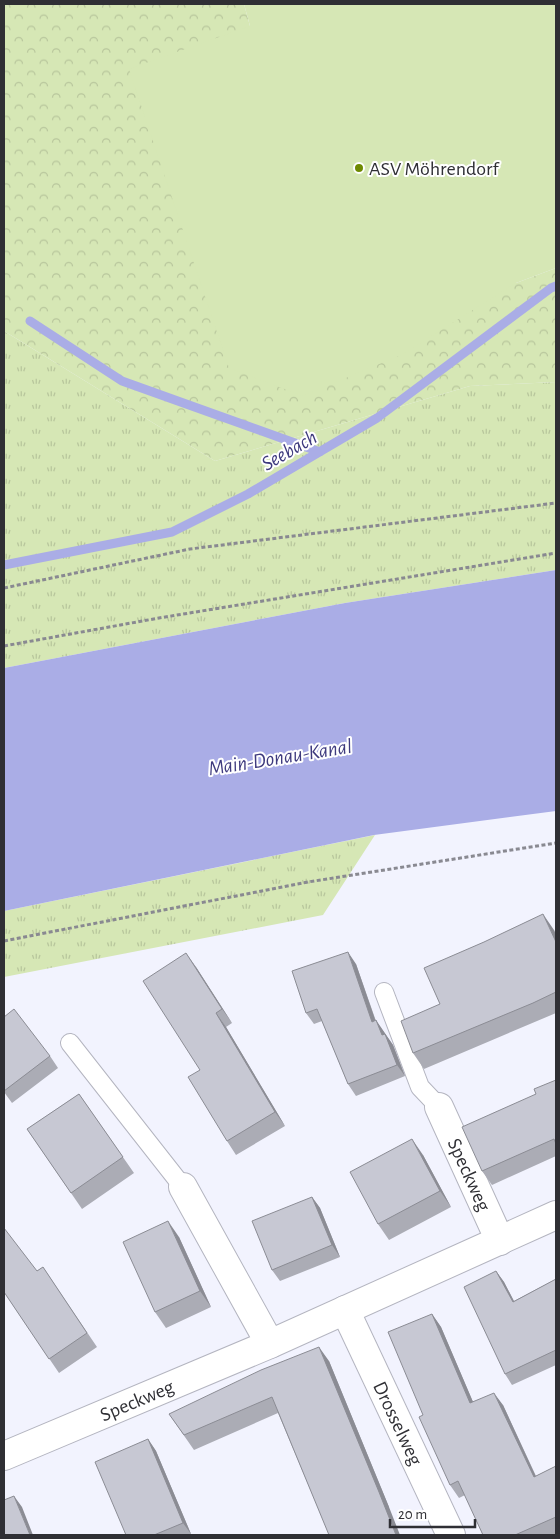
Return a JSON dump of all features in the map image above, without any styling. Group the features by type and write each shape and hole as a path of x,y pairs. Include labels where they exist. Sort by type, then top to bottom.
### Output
{"street":[{"name":"Speckweg","path":"439,1106 500,1241"},
{"path":"183,1187 270,1344"},
{"name":"Speckweg","path":"8,1446 270,1344 556,1215"},
{"name":"Drosselweg","path":"345,1310 452,1535"}],"lane":[{"path":"384,992 420,1086 439,1106"},
{"path":"70,1043 183,1187"}],"path":[{"path":"4,588 190,548 556,503"},
{"path":"4,646 159,618 556,553"},
{"path":"4,941 308,882 556,844"}],"green space":[{"path":"4,4 244,4 250,26 516,283 556,268 556,382 470,386 215,461 4,331"},
{"name":"ASV Möhrendorf","path":"244,4 556,4 556,268 516,283 403,354 303,396 229,368 129,69 250,26"},
{"path":"4,331 215,461 470,386 556,382 556,570 345,603 4,668"},
{"path":"375,835 323,915 4,977 4,911"}],"water":[{"name":"Main-Donau-Kanal","path":"556,570 556,811 374,835 4,911 4,668 345,603"}],"building":[{"path":"543,914 556,942 556,992 413,1053 401,1021 440,1004 424,968"},
{"path":"348,952 372,1022 376,1020 382,1035 385,1034 397,1065 348,1084 317,1009 306,1013 292,971"},
{"path":"186,953 222,1009 216,1013 275,1112 227,1141 188,1077 200,1070 143,981"},
{"path":"14,1009 50,1056 4,1091 4,1017"},
{"path":"556,1080 556,1144 554,1139 482,1171 462,1127 536,1094 534,1089"},
{"path":"79,1094 123,1157 71,1193 27,1129"},
{"path":"412,1139 440,1191 378,1224 350,1172"},
{"path":"312,1197 332,1245 272,1270 252,1221"},
{"path":"168,1221 200,1291 155,1312 123,1242"},
{"path":"4,1228 37,1271 43,1267 87,1333 49,1359 4,1292"},
{"path":"496,1271 513,1302 556,1279 556,1350 505,1374 464,1287"},
{"path":"432,1314 470,1403 494,1393 534,1477 556,1466 556,1517 515,1535 483,1535 458,1481 450,1485 419,1417 423,1415 388,1332"},
{"path":"319,1347 396,1535 329,1535 272,1397 184,1435 169,1414 261,1370"},
{"path":"148,1439 183,1523 154,1535 126,1535 95,1462"},
{"path":"14,1496 30,1535 4,1535 4,1500"}],"waterway":[{"name":"Seebach","path":"4,565 172,532 248,494 377,418 556,286"},
{"path":"30,321 122,381 320,452"}],"place":[{"name":"ASV Möhrendorf","path":"359,168"}]}
